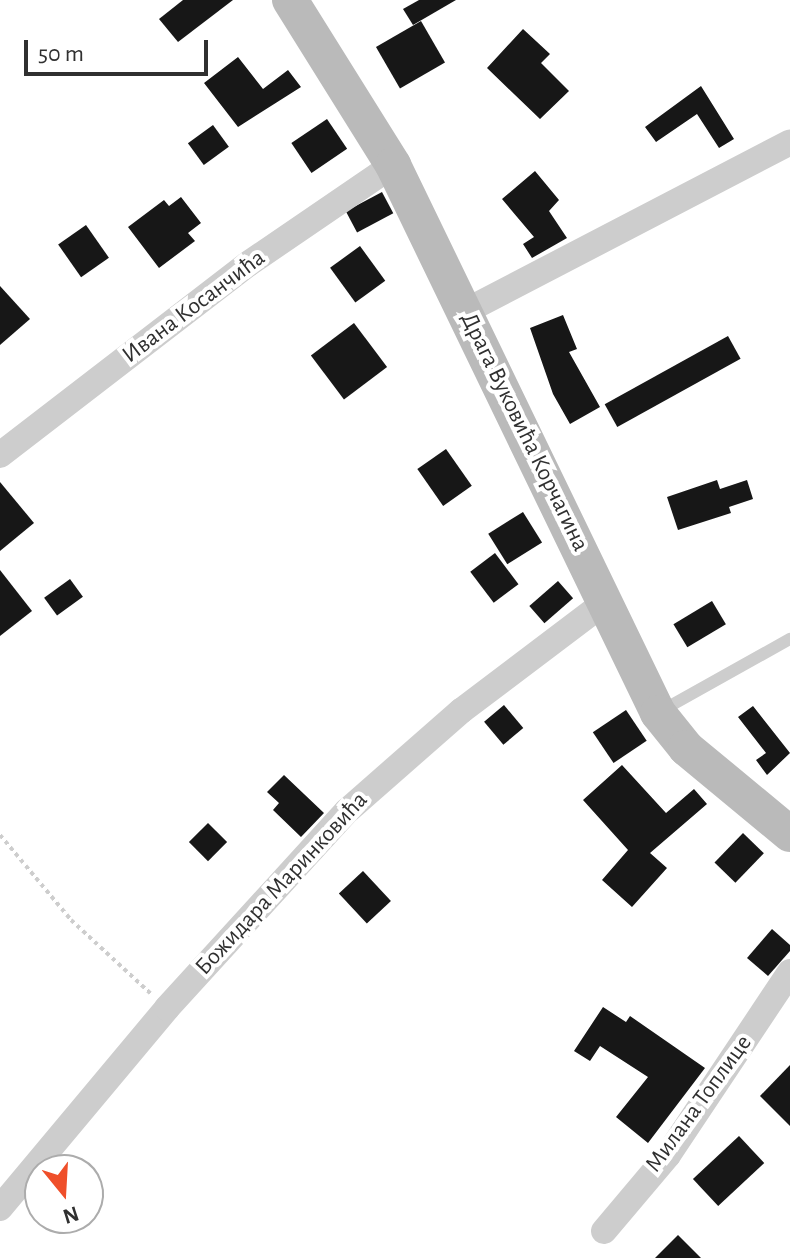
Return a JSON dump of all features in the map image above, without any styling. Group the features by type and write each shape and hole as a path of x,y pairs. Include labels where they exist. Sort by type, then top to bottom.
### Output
{"street":[{"name":"Драга Вуковића Корчагина","path":"290,0 393,165 658,713 686,748 790,834"},
{"path":"466,311 790,142"},
{"name":"Ивана Косанчића","path":"0,455 248,264 393,165"},
{"name":"Божидара Маринковића","path":"0,1208 167,1008 347,811 461,711 605,602"},
{"name":"Милана Топлице","path":"604,1231 668,1155 790,972"}],"lane":[{"path":"658,713 790,639"}],"path":[{"path":"0,835 71,920 167,1008"}],"building":[{"path":"183,0 233,0 178,42 159,19"},
{"path":"419,0 456,0 413,25 403,9"},
{"path":"421,21 445,63 400,89 376,47"},
{"path":"523,29 550,54 541,63 569,91 540,119 487,68"},
{"path":"238,57 263,89 288,70 301,87 238,127 204,83"},
{"path":"701,86 734,139 719,148 697,114 656,142 645,127"},
{"path":"327,119 347,149 311,173 291,143"},
{"path":"213,125 229,147 204,165 188,143"},
{"path":"535,171 559,200 549,211 567,238 532,258 523,244 534,237 502,199"},
{"path":"382,192 393,213 357,232 346,211"},
{"path":"181,197 201,223 188,233 195,241 159,268 128,227 164,200 169,206"},
{"path":"86,225 109,258 81,277 58,245"},
{"path":"360,246 385,281 355,303 330,268"},
{"path":"0,286 30,319 0,345"},
{"path":"563,315 577,349 569,352 600,407 570,424 553,394 530,328"},
{"path":"354,323 387,367 344,399 311,355"},
{"path":"728,336 741,359 617,427 605,404"},
{"path":"446,449 472,486 443,506 417,469"},
{"path":"717,480 720,489 747,480 753,499 729,507 731,513 678,530 667,497"},
{"path":"0,482 34,523 0,551"},
{"path":"523,512 542,543 507,564 488,534"},
{"path":"495,553 518,584 494,603 470,572"},
{"path":"0,570 32,611 0,636"},
{"path":"70,579 83,597 57,616 44,598"},
{"path":"558,581 573,598 544,623 529,606"},
{"path":"712,601 726,624 687,647 673,624"},
{"path":"504,705 523,728 503,745 484,722"},
{"path":"753,706 790,753 767,775 756,760 766,753 738,717"},
{"path":"626,710 647,741 614,763 593,732"},
{"path":"622,765 666,813 694,789 707,804 650,853 667,868 632,907 602,880 628,850 583,800"},
{"path":"284,775 324,813 301,837 273,810 279,803 267,792"},
{"path":"208,823 227,842 208,861 189,842"},
{"path":"743,833 764,853 735,883 715,862"},
{"path":"363,871 391,901 367,923 339,894"},
{"path":"772,929 790,945 790,951 768,976 747,958"},
{"path":"603,1007 626,1022 630,1016 705,1068 648,1143 616,1117 648,1077 600,1046 590,1061 574,1051"},
{"path":"790,1065 790,1126 760,1096"},
{"path":"739,1136 764,1163 718,1206 693,1179"},
{"path":"678,1235 701,1258 655,1258"}]}
